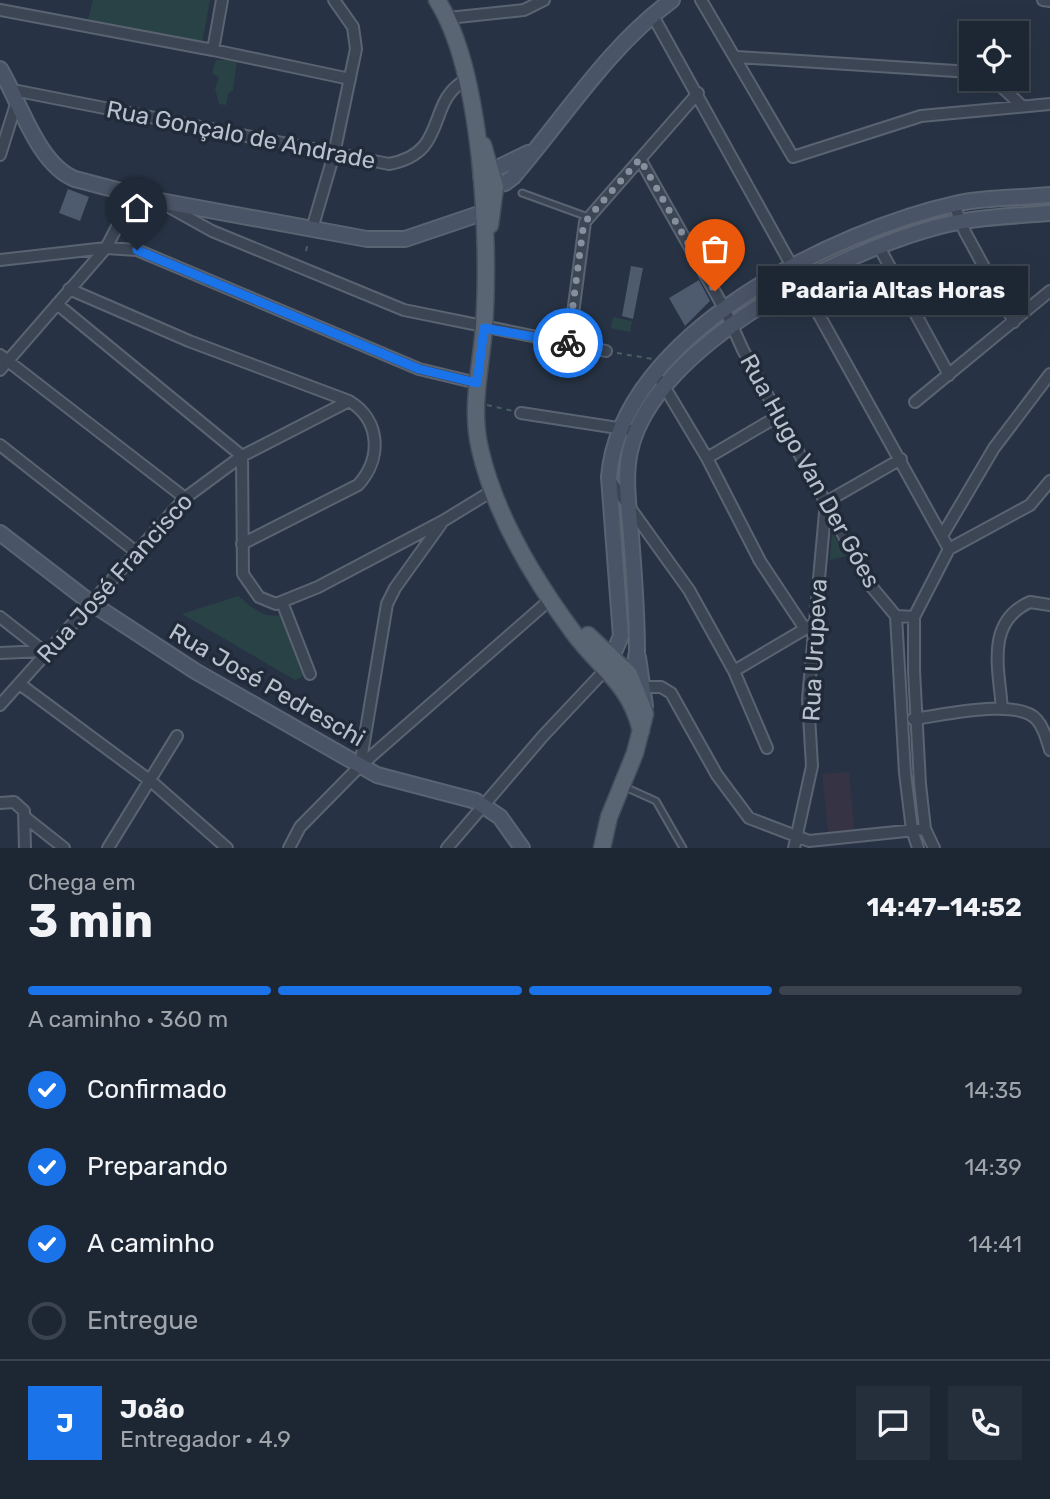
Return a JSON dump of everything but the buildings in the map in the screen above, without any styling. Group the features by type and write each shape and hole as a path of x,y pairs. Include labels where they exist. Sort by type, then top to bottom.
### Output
{"main road":[{"path":"437,0 449,18 466,80 487,180 484,328 476,403 479,448 492,491 513,538 573,633 624,678 645,714"},
{"path":"487,180 513,177 575,97 668,1"},
{"path":"0,69 48,159 63,174 155,200 368,239 405,239 482,213"},
{"path":"486,250 482,213 487,180"},
{"path":"610,664 621,636 609,477 612,451 619,429 664,362 724,308 794,267 890,224 954,205 1050,195"},
{"path":"602,848 609,817 645,714 637,652 628,504 629,453 637,431 666,387 690,360 731,325 803,282 879,247 917,232 960,221 1050,213"},
{"name":"Rua José Pedreschi","path":"0,533 91,603 195,671 377,775 484,806 500,817 522,848"},
{"path":"624,678 635,664 637,652"},
{"path":"624,678 641,731"}],"street":[{"path":"213,50 222,0"},
{"path":"312,229 334,154 356,49 355,33 334,0"},
{"path":"449,18 524,10 544,0"},
{"path":"701,0 737,57 788,152 796,158 921,116 1050,104"},
{"path":"1043,0 1050,1"},
{"path":"0,10 350,79"},
{"path":"653,16 949,549"},
{"path":"737,57 959,71"},
{"name":"Rua Gonçalo de Andrade","path":"15,95 389,164 417,154 434,134 448,93 466,80"},
{"path":"1006,91 1022,106"},
{"path":"569,344 583,229 588,218 698,93"},
{"path":"0,155 15,95"},
{"name":"Rua Hugo Van Der Góes","path":"640,159 724,308 871,586 896,616 914,617"},
{"path":"135,194 106,248 2,362 185,498"},
{"path":"155,200 188,221 379,300 425,316 606,351"},
{"path":"954,205 1014,322"},
{"path":"0,260 123,247 152,254 419,369 477,383"},
{"path":"879,247 949,375"},
{"path":"69,289 189,341 349,401 366,414 374,431 374,453 366,476 343,496 242,544"},
{"path":"915,402 1050,290"},
{"path":"57,304 242,456 242,544 246,583 267,602 282,602 318,587 443,521 492,491"},
{"path":"654,374 666,387 707,458 760,561 810,626 734,671"},
{"path":"942,536 994,448 1050,374"},
{"name":"Rua José Francisco","path":"0,705 21,685 44,652 185,498 242,456 349,401"},
{"path":"521,413 637,431"},
{"path":"707,458 780,415"},
{"path":"0,445 135,551"},
{"path":"826,502 901,459"},
{"path":"609,477 678,572 734,671 767,748"},
{"path":"934,848 925,829 917,719 914,617 949,549 1030,505 1050,481"},
{"name":"Rua Urupeva","path":"796,843 812,766 808,699 810,626 826,502"},
{"path":"360,766 387,604 395,588 443,521"},
{"path":"289,848 300,827 360,766 553,600"},
{"path":"282,602 310,674"},
{"path":"1002,709 997,650 1002,625 1030,602 1050,605"},
{"path":"896,616 900,721 912,830 918,848"},
{"path":"0,617 44,652"},
{"path":"0,653 44,652"},
{"path":"447,848 610,664"},
{"path":"21,685 152,782 227,848"},
{"path":"643,687 661,687 671,692 742,811 796,843 891,835 925,829"},
{"path":"900,721 1002,709 1021,710 1037,719 1050,750"},
{"path":"108,848 152,782 153,774 177,736"},
{"path":"0,803 14,802 20,806 26,818 64,848"},
{"path":"25,848 26,818"},
{"path":"888,848 891,835"}],"lane":[{"path":"522,192 588,218"},
{"path":"622,786 656,802 683,848"}],"path":[{"path":"606,351 664,362"},
{"path":"476,403 521,413"}],"shaded area":[{"path":"849,772 855,837 829,839 822,774"}],"green space":[{"path":"93,0 210,0 202,44 88,20"},
{"path":"216,60 237,60 233,90 228,94 226,105 219,104 215,88 219,78 212,73"},
{"path":"613,317 632,321 630,332 611,328"},
{"path":"832,534 846,556 830,560"},
{"path":"238,596 263,613 280,615 305,669 302,677 295,680 182,614"}],"way so far":[{"path":"568,343 583,229 588,218 640,159 715,291"}],"place":[{"name":"Padaria Altas Horas","path":"715,291"}],"route":[{"path":"137,250 182,266 419,369 453,379 477,383 484,328 568,343"}]}
